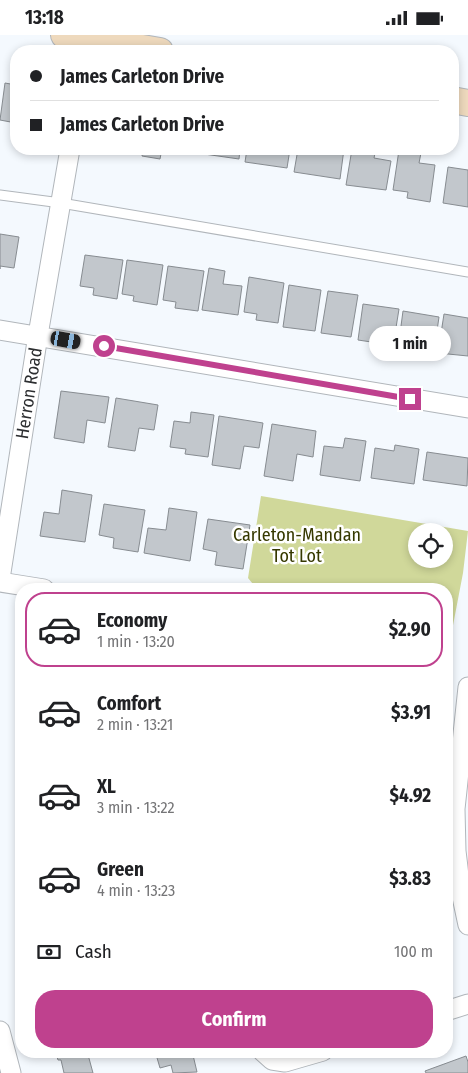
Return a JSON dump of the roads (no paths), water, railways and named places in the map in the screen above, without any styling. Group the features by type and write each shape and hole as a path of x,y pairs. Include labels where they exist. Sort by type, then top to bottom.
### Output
{"street":[{"path":"64,35 89,45"},
{"name":"Herron Road","path":"0,581 38,335 69,155"},
{"path":"0,330 468,408"},
{"path":"0,581 15,584"},
{"path":"468,687 455,809 456,851 461,892 468,925"},
{"path":"453,1009 468,1004"},
{"path":"0,1031 11,1073"},
{"path":"270,1058 285,1062 299,1058"}],"lane":[{"path":"0,195 61,203 468,272"}],"park label":[{"name":"Carleton-Mandan Tot Lot","path":"297,546"}]}
